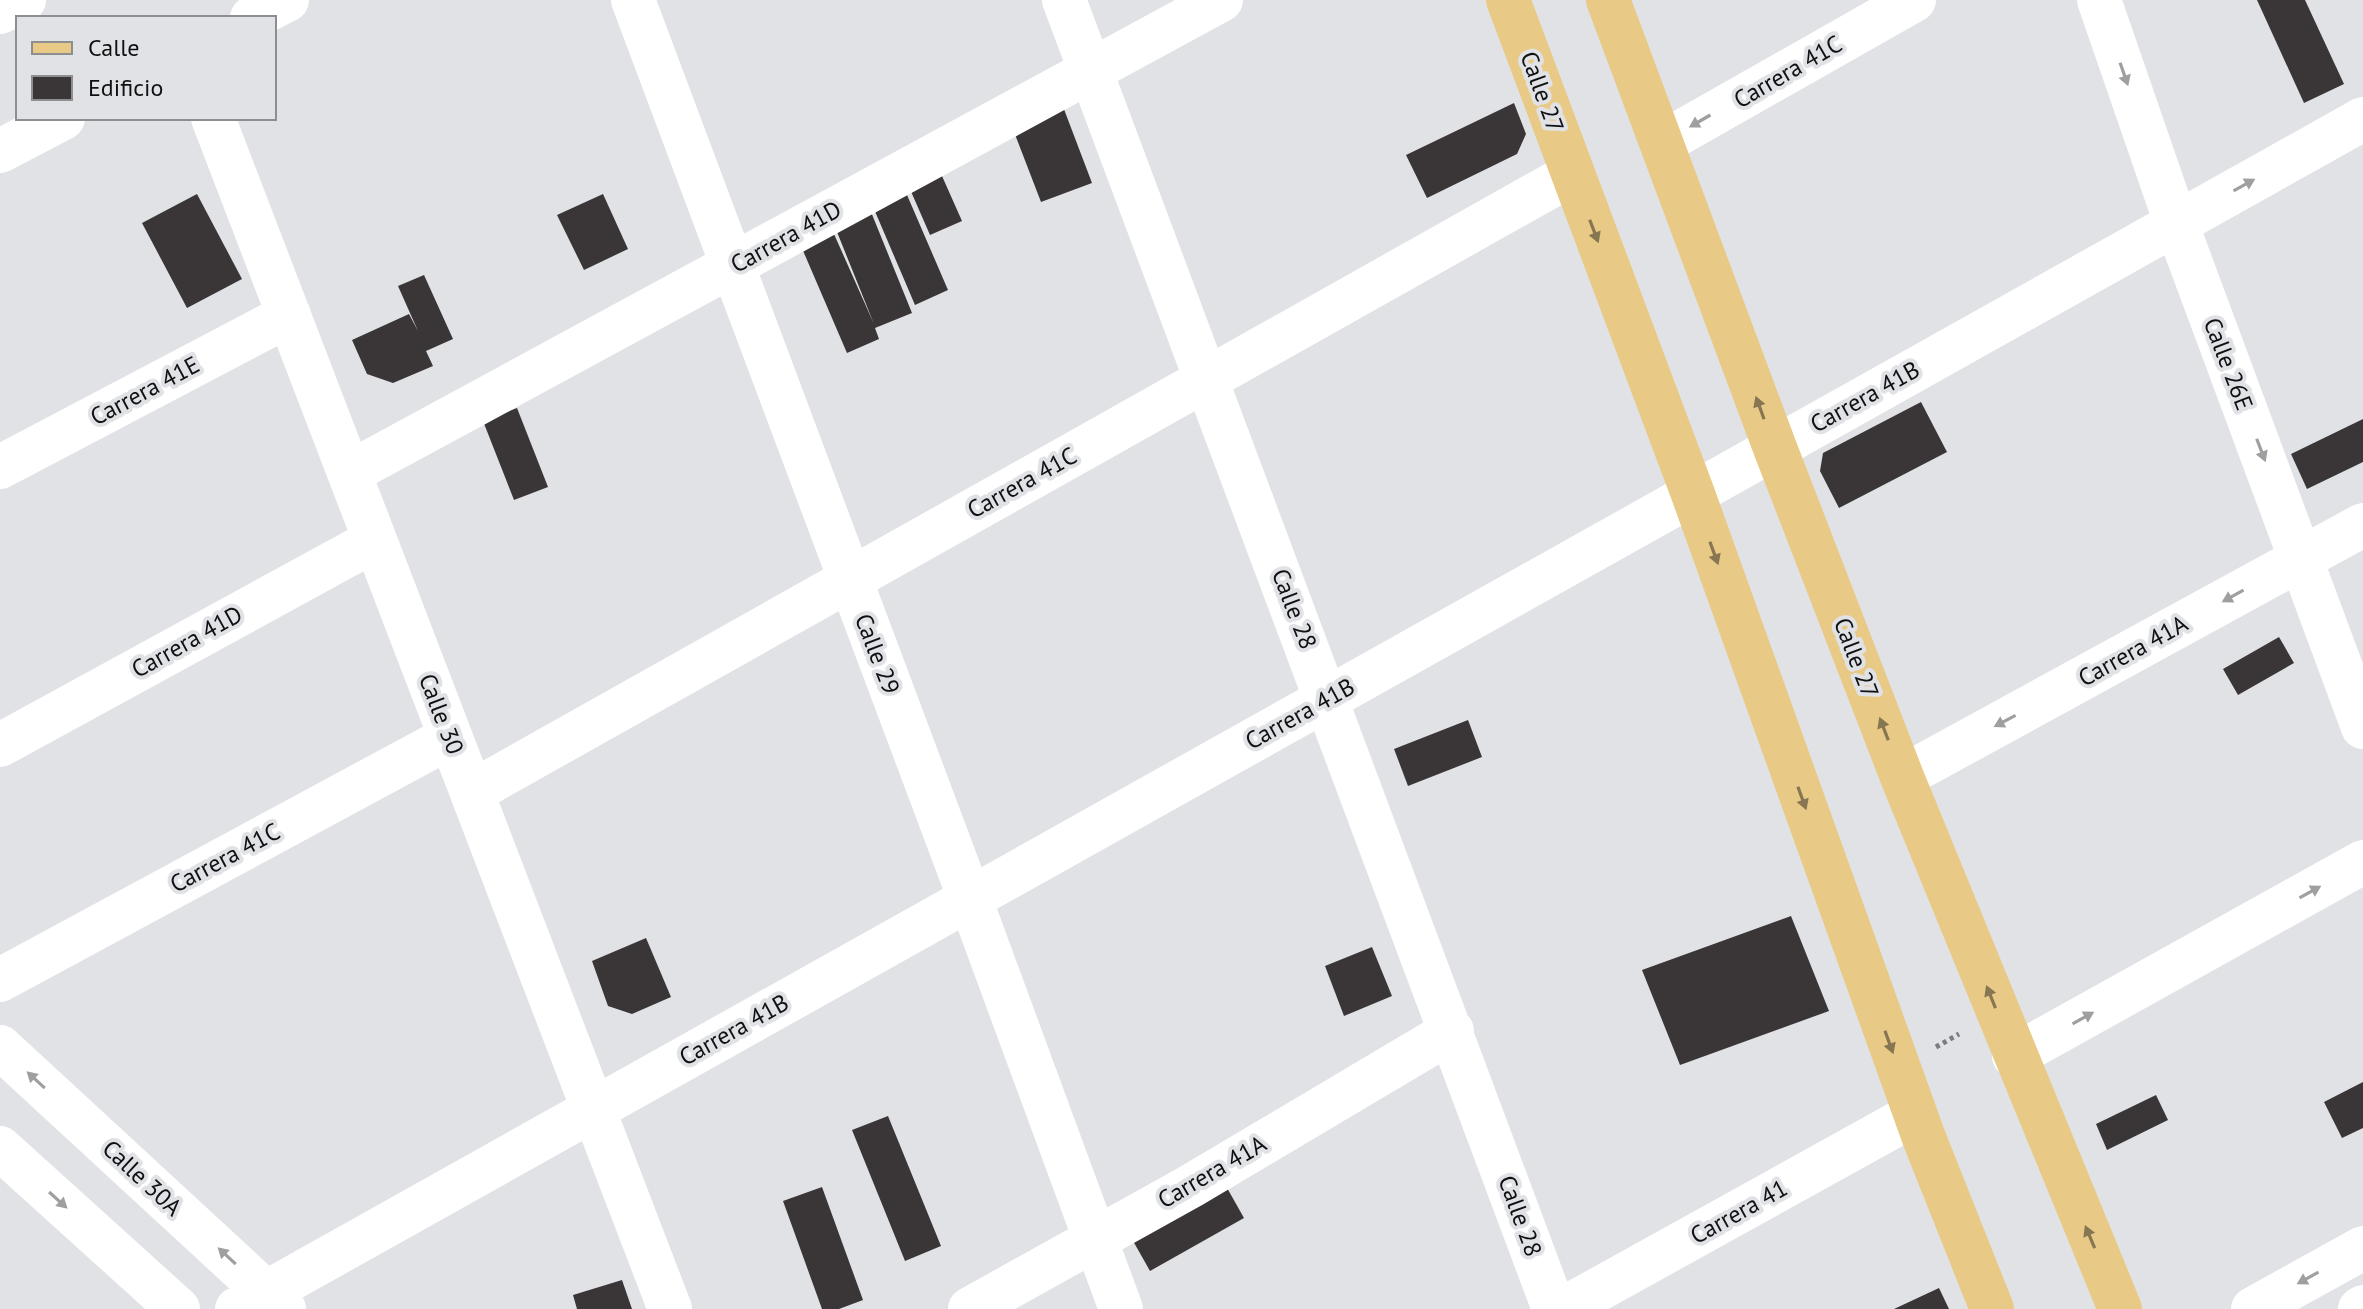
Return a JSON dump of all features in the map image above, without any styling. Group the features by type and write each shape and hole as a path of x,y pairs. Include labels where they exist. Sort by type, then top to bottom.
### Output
{"main road":[{"name":"Calle 27","path":"1508,0 1693,494 1915,1114 1992,1309"},
{"name":"Calle 27","path":"1608,0 1902,777 2120,1309"}],"street":[{"path":"0,12 24,0"},
{"path":"256,16 287,0"},
{"name":"Calle 29","path":"633,0 1121,1309"},
{"name":"Calle 28","path":"1064,0 1328,698 1554,1309"},
{"name":"Carrera 41D","path":"349,473 1221,0"},
{"name":"Carrera 41C","path":"1662,143 1914,0"},
{"name":"Calle 26E","path":"2099,0 2176,223 2363,727"},
{"name":"Carrera 41B","path":"262,1303 595,1108 2363,119"},
{"path":"0,151 59,120"},
{"name":"Calle 30","path":"214,120 670,1309"},
{"name":"Carrera 41C","path":"472,792 1572,174"},
{"name":"Carrera 41E","path":"0,467 289,315"},
{"name":"Carrera 41A","path":"1902,777 2363,525"},
{"name":"Carrera 41D","path":"0,745 375,540"},
{"name":"Carrera 41C","path":"0,980 450,737"},
{"path":"2014,1056 2363,862"},
{"name":"Carrera 41A","path":"970,1309 1191,1186 1452,1031"},
{"name":"Calle 30A","path":"0,1047 262,1303"},
{"name":"Carrera 41","path":"1563,1309 1915,1114"},
{"path":"0,1148 178,1309"},
{"path":"2253,1309 2363,1248"}],"building":[{"path":"2257,0 2305,0 2344,84 2304,103"},
{"path":"1514,103 1526,134 1517,154 1427,198 1406,155"},
{"path":"1062,104 1092,183 1041,202 1011,124"},
{"path":"938,167 962,221 930,235 906,180"},
{"path":"904,188 948,290 915,305 871,202"},
{"path":"197,194 242,279 187,308 142,223"},
{"path":"603,194 628,249 584,270 557,215"},
{"path":"869,207 912,313 875,328 879,339 847,353 798,239 830,225 874,324 833,222"},
{"path":"424,275 453,339 426,351 433,366 393,383 367,374 352,340 409,314 418,331 398,286"},
{"path":"1921,402 1947,452 1839,508 1820,471 1823,453"},
{"path":"517,408 548,487 514,500 483,421"},
{"path":"2363,419 2363,462 2307,489 2291,454"},
{"path":"2279,637 2294,663 2238,695 2223,669"},
{"path":"1468,720 1482,757 1408,786 1394,749"},
{"path":"1791,916 1829,1011 1680,1065 1642,970"},
{"path":"646,938 671,997 632,1014 608,1006 592,961"},
{"path":"1372,947 1392,996 1344,1016 1325,966"},
{"path":"2363,1082 2363,1128 2342,1138 2324,1102"},
{"path":"2156,1095 2168,1120 2107,1150 2096,1124"},
{"path":"888,1116 941,1246 905,1261 852,1130"},
{"path":"1222,1179 1244,1218 1150,1271 1128,1232"},
{"path":"822,1187 863,1300 839,1309 822,1309 783,1201"},
{"path":"622,1280 632,1309 577,1309 573,1295"},
{"path":"1939,1288 1949,1309 1894,1309"}]}
